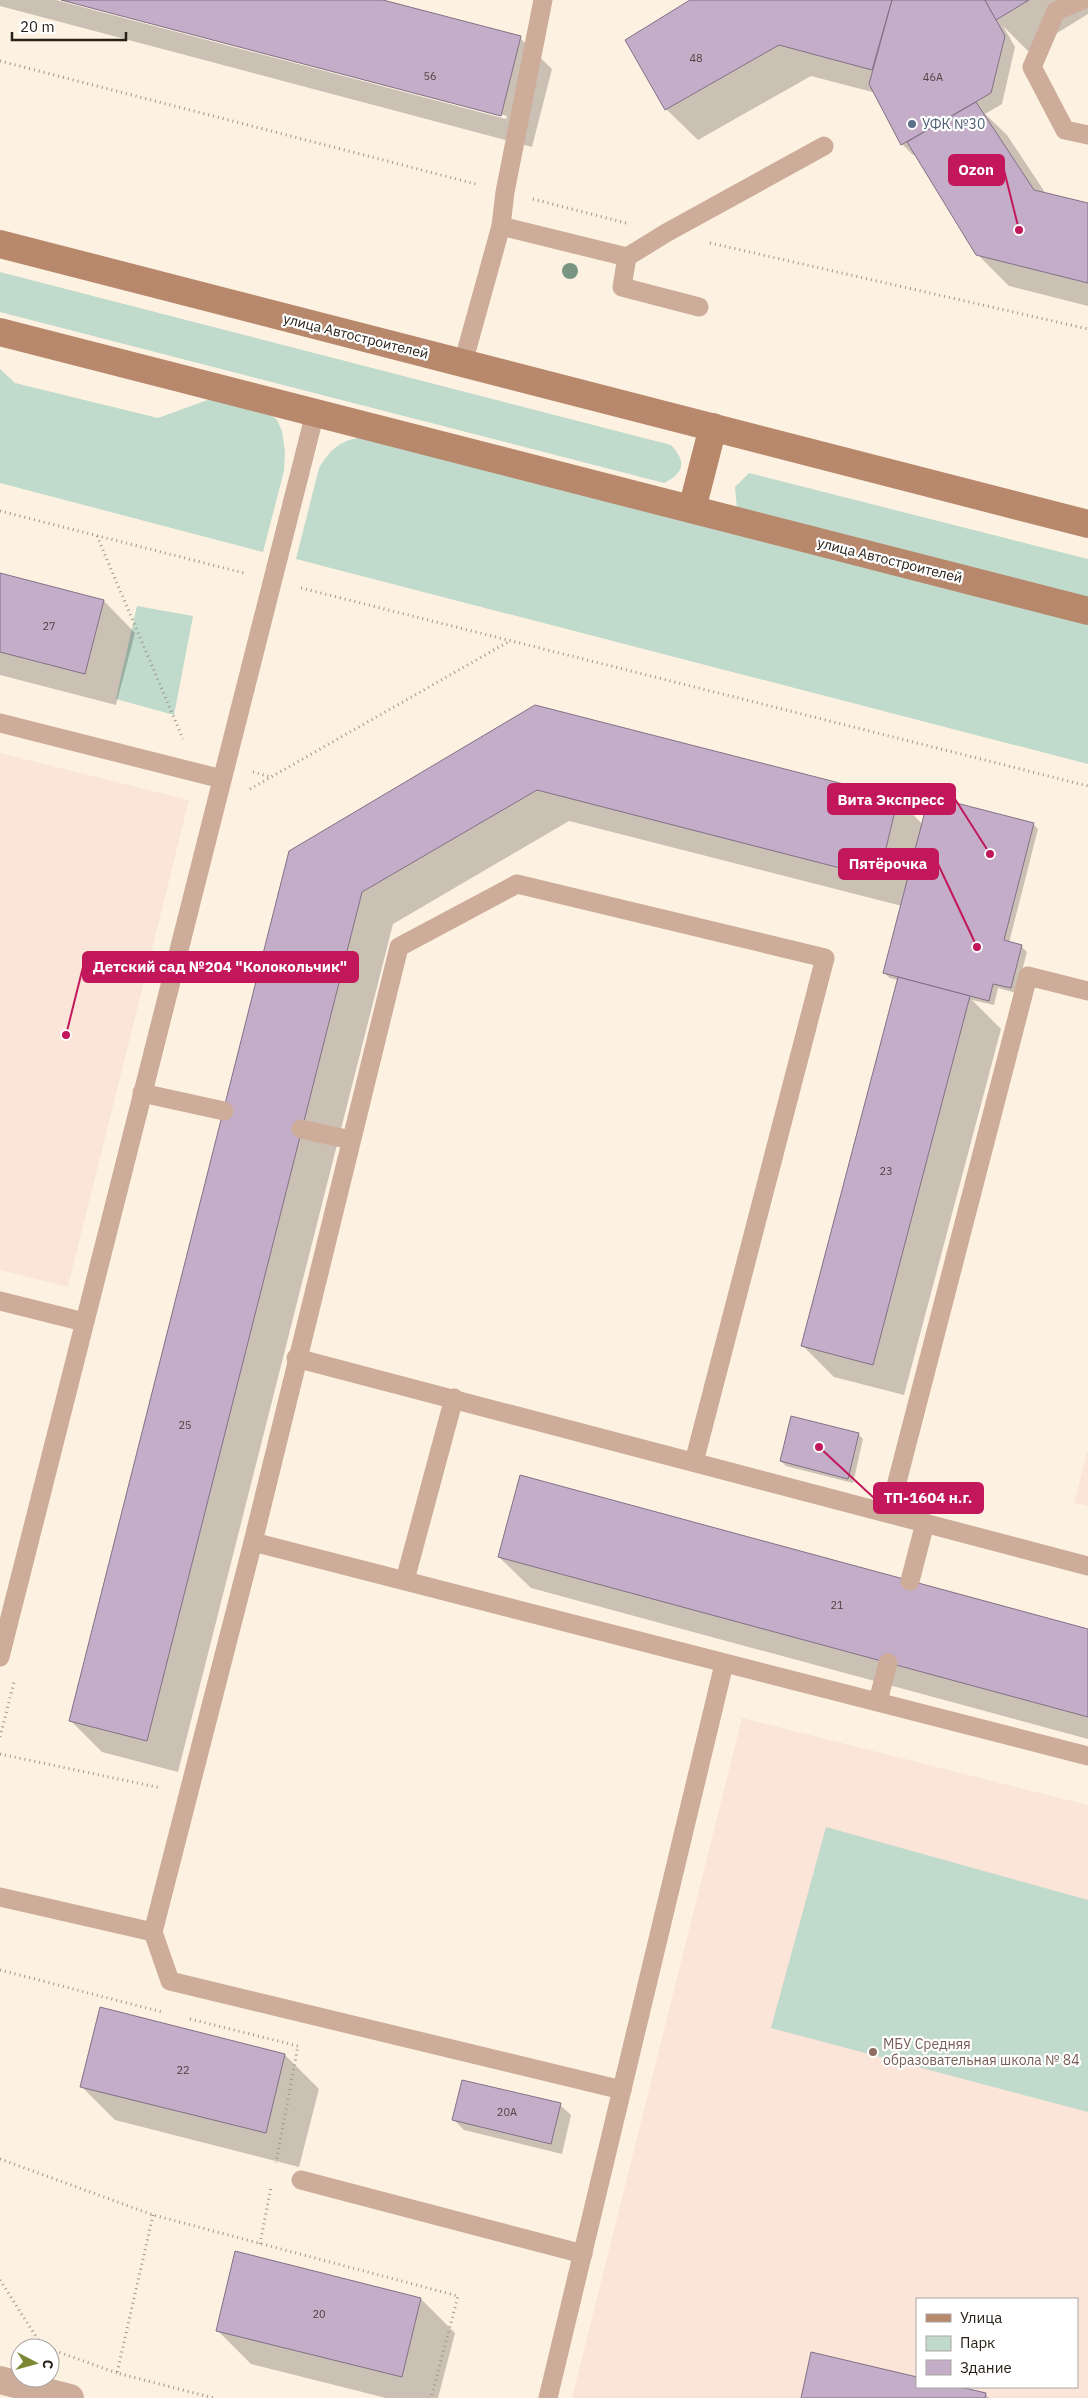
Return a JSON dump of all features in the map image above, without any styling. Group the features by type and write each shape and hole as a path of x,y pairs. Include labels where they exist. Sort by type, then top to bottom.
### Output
{"main road":[{"name":"улица Автостроителей","path":"0,244 1088,524"},
{"name":"улица Автостроителей","path":"0,332 1088,611"},
{"path":"692,509 713,428"}],"street":[{"path":"6,2387 70,2398"}],"lane":[{"path":"463,363 501,226 505,192 544,0"},
{"path":"1082,0 1056,11 1032,67 1065,130 1088,135"},
{"path":"501,226 627,257 666,233 824,146"},
{"path":"627,257 622,287 699,307"},
{"path":"0,1657 316,413"},
{"path":"0,723 222,780"},
{"path":"622,2090 170,1981 152,1932 253,1542 296,1358 399,947 517,884 825,958 694,1462"},
{"path":"889,1514 1028,976 1088,991"},
{"path":"142,1093 224,1111"},
{"path":"301,1129 351,1140"},
{"path":"0,1301 84,1322"},
{"path":"296,1358 1088,1566"},
{"path":"405,1580 454,1398"},
{"path":"910,1581 925,1523"},
{"path":"253,1542 1088,1756"},
{"path":"878,1702 888,1663"},
{"path":"548,2398 724,1664"},
{"path":"0,1897 152,1932"},
{"path":"301,2180 582,2254"}],"path":[{"path":"0,60 666,233 1088,329"},
{"path":"0,511 508,642 1088,786"},
{"path":"97,536 186,747"},
{"path":"272,777 508,642"},
{"path":"0,1754 188,1794"},
{"path":"0,1970 166,2013"},
{"path":"185,2018 298,2046 275,2168"},
{"path":"0,2160 153,2215 458,2296 431,2398"},
{"path":"260,2244 273,2178"},
{"path":"117,2373 153,2215"},
{"path":"0,2280 37,2338"},
{"path":"60,2352 117,2373 214,2398"}],"shaded area":[{"path":"0,753 189,800 68,1287 0,1270"},
{"path":"1088,1449 1088,1506 1074,1503"},
{"name":"МБУ Средняя образовательная школа № 84","path":"742,1718 1088,1805 1088,2398 572,2398"}],"green space":[{"path":"0,272 671,445 679,457 681,467 676,475 664,483 0,312"},
{"path":"0,369 15,383 158,418 213,398 266,411 277,420 282,431 285,452 284,471 263,552 0,483"},
{"path":"364,437 1088,620 1088,764 296,559 319,468 337,446 349,440"},
{"path":"749,473 1088,559 1088,599 737,509 735,487"},
{"path":"137,606 193,616 174,715 116,699"},
{"path":"826,1827 1088,1900 1088,2112 771,2028"}],"building":[{"path":"61,0 383,0 521,36 501,116"},
{"path":"690,0 892,0 872,70 779,45 665,110 625,40"},
{"path":"892,0 985,0 1005,36 991,93 901,145 869,84"},
{"path":"985,0 1029,0 996,20"},
{"path":"976,102 1034,190 1088,203 1088,283 976,255 907,142"},
{"path":"0,573 104,600 85,674 0,652"},
{"path":"535,705 898,798 879,878 537,790 362,892 147,1741 69,1721 289,851"},
{"path":"929,796 1034,823 1004,940 1022,945 1011,988 993,984 989,1001 883,973"},
{"path":"898,977 970,996 873,1365 801,1346"},
{"path":"791,1416 859,1433 848,1479 780,1461"},
{"path":"520,1475 1088,1629 1088,1717 498,1557"},
{"path":"100,2007 285,2054 266,2133 80,2087"},
{"path":"462,2080 561,2103 551,2144 452,2120"},
{"path":"235,2251 421,2298 402,2377 216,2331"},
{"path":"811,2352 916,2377 916,2388 964,2388 986,2393 985,2398 801,2398"}],"place":[{"name":"УФК №30","path":"912,124"},
{"name":"Ozon","path":"1019,230"},
{"name":"Вита Экспресс","path":"990,854"},
{"name":"Пятёрочка","path":"977,947"},
{"name":"Детский сад №204 \"Колокольчик\"","path":"66,1035"},
{"name":"ТП-1604 н.г.","path":"819,1447"},
{"name":"МБУ Средняя образовательная школа № 84","path":"873,2052"}]}
